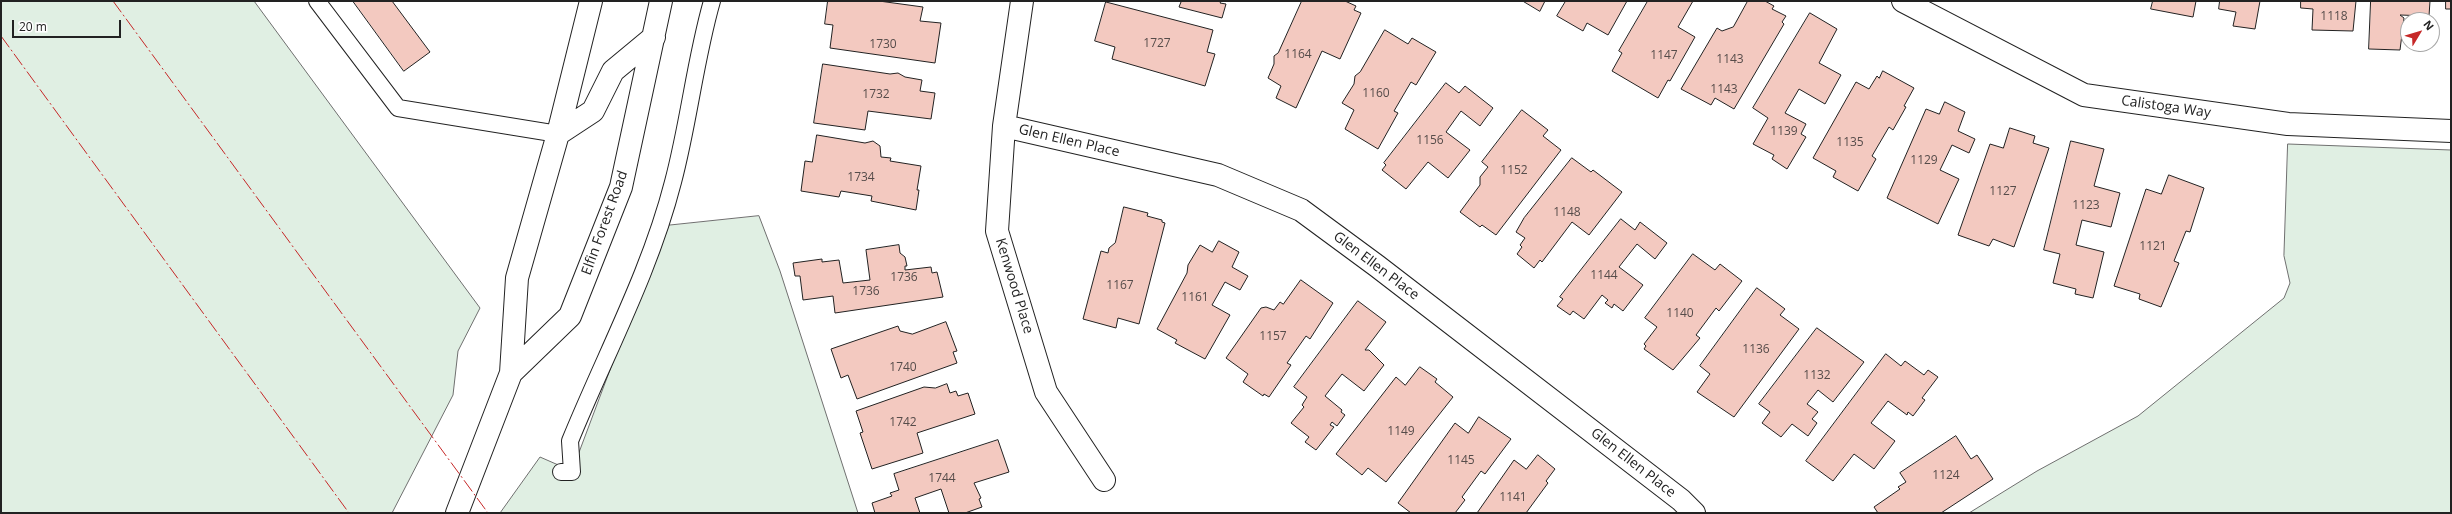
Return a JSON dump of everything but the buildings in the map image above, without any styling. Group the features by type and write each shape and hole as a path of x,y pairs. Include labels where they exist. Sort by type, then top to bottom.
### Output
{"street":[{"name":"Elfin Forest Road","path":"457,513 511,373 517,278 558,134 591,1"},
{"name":"Elfin Forest Road","path":"511,373 570,316 621,187 661,1"},
{"name":"Kenwood Place","path":"1022,1 1004,126 997,231 1046,392 1104,480"},
{"name":"Calistoga Way","path":"1903,1 2084,95 2288,124 2451,131"},
{"path":"558,134 593,111 614,71 654,37"},
{"name":"Glen Ellen Place","path":"1004,126 1218,175 1301,210 1384,271 1681,500 1694,513"}],"lane":[{"path":"317,1 398,108 558,134"},
{"path":"561,472 572,472 570,441 646,266 671,189 700,42 712,1"}],"green space":[{"path":"1,1 254,1 480,308 458,351 453,395 392,513 1,513"},
{"path":"2288,144 2451,150 2451,513 1969,513 2037,471 2138,416 2284,298 2290,283 2284,256"},
{"path":"759,216 780,271 858,513 500,513 540,457 572,471 664,226"}],"power":[{"path":"113,1 488,513"},
{"path":"1,36 349,513"}]}
